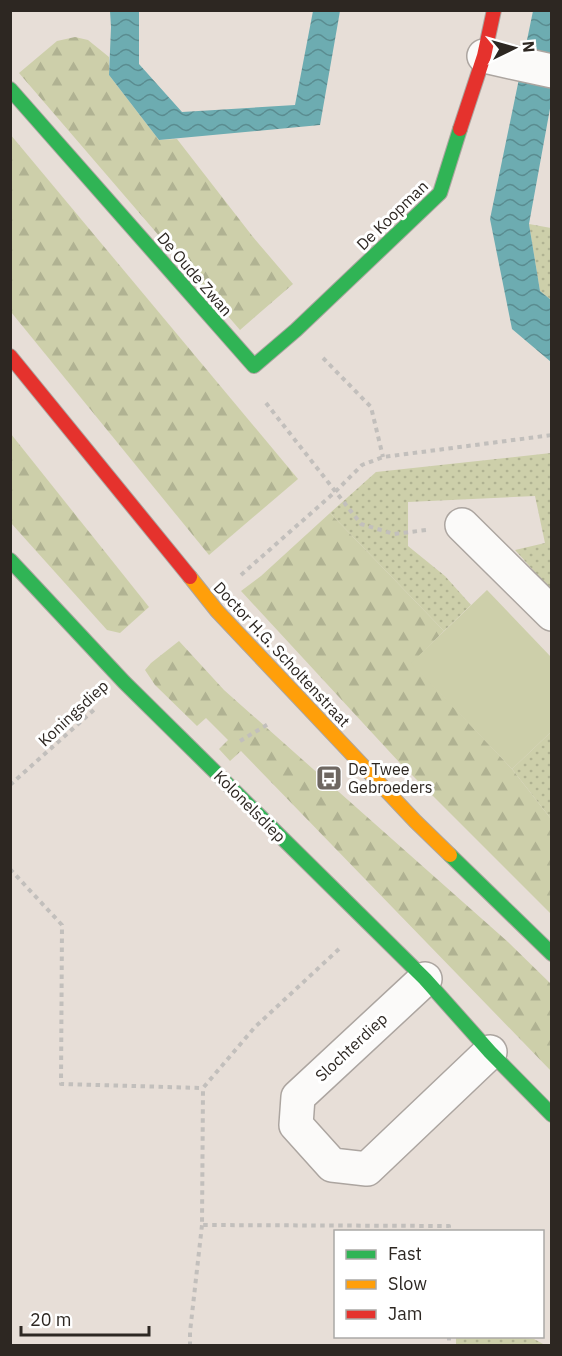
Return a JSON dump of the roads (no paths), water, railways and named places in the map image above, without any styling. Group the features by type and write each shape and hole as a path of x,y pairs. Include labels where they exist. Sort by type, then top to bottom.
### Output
{"street":[{"name":"De Koopman","path":"254,366 296,330 440,193 498,59 494,10"},
{"path":"498,59 552,70"},
{"name":"De Oude Zwan","path":"10,89 254,366"},
{"name":"Doctor H.G. Scholtenstraat","path":"10,356 217,611 415,821 552,954"},
{"path":"462,525 552,614"},
{"name":"Kolonelsdiep","path":"10,560 124,682 425,979 490,1053 552,1115"},
{"name":"Slochterdiep","path":"425,979 298,1097 296,1125 332,1165 367,1169 490,1053"}],"water":[{"path":"110,11 139,11 139,64 182,112 295,105 313,11 340,11 320,125 159,140 109,75"},
{"path":"533,11 551,11 551,103 529,224 540,291 551,300 551,362 512,329 490,219"}],"place":[{"name":"De Twee Gebroeders","path":"329,778"}]}
